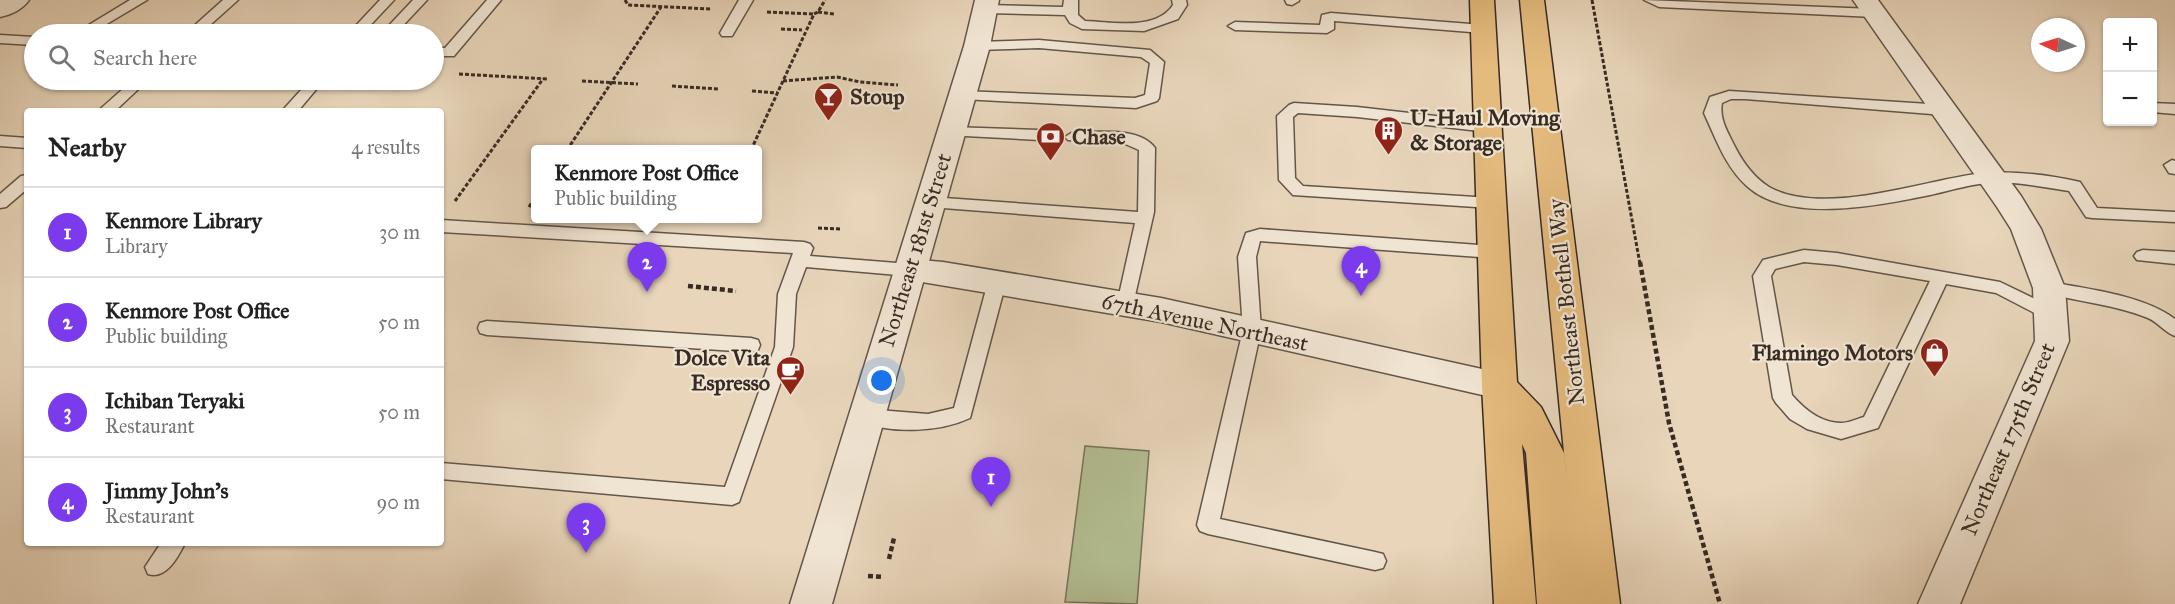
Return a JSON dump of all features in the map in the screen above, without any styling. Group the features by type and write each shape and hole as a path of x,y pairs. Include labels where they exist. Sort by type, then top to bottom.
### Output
{"main road":[{"path":"1482,0 1500,386 1515,604"},
{"name":"Northeast Bothell Way","path":"1532,0 1599,604"},
{"path":"1500,386 1528,417 1545,453 1558,604"}],"street":[{"path":"0,10 16,0"},
{"name":"Northeast 181st Street","path":"811,604 977,46 987,4"},
{"name":"Northeast 175th Street","path":"1870,7 1992,177 2026,229 2042,263 2050,302 2052,341 1939,604"},
{"name":"67th Avenue Northeast","path":"909,270 1126,304 1500,386"}],"lane":[{"path":"98,24 140,0"},
{"path":"203,24 231,0"},
{"path":"364,24 387,0"},
{"path":"397,24 420,0"},
{"path":"444,53 448,53 494,0"},
{"path":"726,33 746,0"},
{"path":"987,4 1070,5 1077,23 1144,27 1173,16 1179,0"},
{"path":"1651,0 1659,3 1870,7"},
{"path":"1235,26 1327,29 1326,18 1331,17 1483,29"},
{"path":"0,39 24,40"},
{"path":"962,96 1136,103 1152,98 1157,62 1145,53 1039,44 977,46"},
{"path":"109,108 130,90"},
{"path":"293,108 308,90"},
{"path":"1944,110 1729,95 1715,100 1712,113 1737,166 1748,179 1764,191 1781,198 1830,203 1858,201 1992,177 2074,186 2092,213 2175,217"},
{"path":"2157,107 2175,109"},
{"path":"1488,127 1357,112 1294,108 1286,116 1287,180 1299,191 1491,203"},
{"path":"951,132 1039,135"},
{"path":"1073,137 1130,139 1142,142 1147,148 1145,218 1126,304"},
{"path":"0,141 24,143"},
{"path":"0,203 24,183"},
{"path":"930,202 1145,218"},
{"path":"444,225 804,248 787,294 784,347 732,496 444,471"},
{"path":"1375,561 1208,525 1252,330 1247,257 1252,237 1260,235 1493,252"},
{"path":"1941,277 1871,423 1840,431 1814,424 1797,414 1783,398 1762,276 1769,264 1804,256 1837,259 1941,277 2000,288 2050,302 2107,299 2156,314 2175,329"},
{"path":"2143,256 2175,258"},
{"path":"799,261 909,270"},
{"path":"865,417 936,421 953,419 963,413 997,282"},
{"path":"487,328 751,345"},
{"path":"156,567 172,546"}],"path":[{"path":"625,0 628,5 715,9"},
{"path":"766,12 814,14 818,12 825,0"},
{"path":"1592,0 1669,423 1720,604"},
{"path":"570,145 661,7"},
{"path":"818,12 834,14"},
{"path":"753,145 814,14"},
{"path":"781,29 802,30"},
{"path":"455,74 545,79 454,203 460,203"},
{"path":"783,81 837,77 860,82 898,85"},
{"path":"582,81 638,84"},
{"path":"672,86 718,89"},
{"path":"752,91 778,93"},
{"path":"519,207 529,207 531,204"},
{"path":"688,286 736,291"},
{"path":"888,559 894,538"},
{"path":"868,576 884,577"}],"green space":[{"path":"1085,446 1149,451 1137,604 1065,602"}],"place":[{"name":"Stoup","path":"829,122"},
{"name":"U-Haul Moving & Storage","path":"1389,156"},
{"name":"Chase","path":"1051,162"},
{"name":"Kenmore Post Office","path":"647,292"},
{"name":"Jimmy John's","path":"1361,296"},
{"name":"Flamingo Motors","path":"1934,378"},
{"name":"Dolce Vita Espresso","path":"791,396"},
{"name":"Kenmore Library","path":"991,507"},
{"name":"Ichiban Teryaki","path":"586,553"}]}
